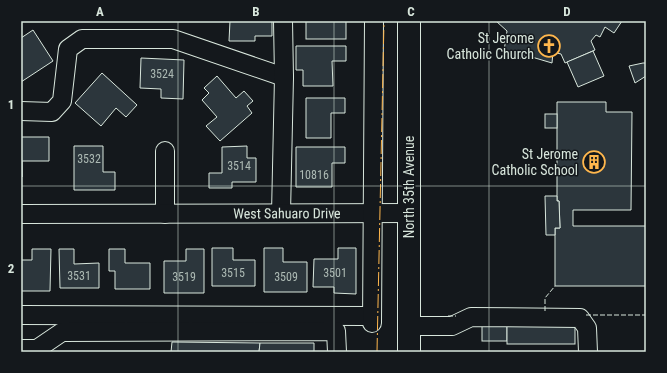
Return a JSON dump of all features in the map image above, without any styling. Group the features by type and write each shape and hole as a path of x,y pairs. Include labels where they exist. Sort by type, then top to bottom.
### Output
{"main road":[{"name":"North 35th Avenue","path":"408,21 408,352"}],"street":[{"path":"281,213 284,77 283,21"},
{"path":"21,316 372,320 374,21"},
{"path":"21,111 52,112 62,101 68,49 82,39 173,39 284,77"},
{"path":"165,151 165,214"},
{"name":"West Sahuaro Drive","path":"21,214 409,213"},
{"path":"409,326 452,326 471,318 580,318 587,328 588,352"},
{"path":"21,349 37,349 62,332 336,331 337,352"}],"building":[{"path":"230,21 272,21 272,36 255,36 255,41 229,41"},
{"path":"306,21 346,21 346,39 306,39"},
{"name":"St Jerome Catholic Church","path":"496,21 622,21 614,33 605,27 600,37 596,35 591,41 595,50 565,63 561,54 553,52 552,63 525,55 525,59 511,56 512,52 504,51 507,31"},
{"path":"33,30 53,61 21,82 21,38"},
{"path":"296,46 346,46 346,61 332,61 333,86 303,86 303,70 296,70"},
{"path":"593,51 604,76 578,87 567,62"},
{"path":"141,58 184,60 183,99 161,98 161,89 140,88"},
{"path":"646,63 646,76 635,83 629,66"},
{"path":"102,73 137,105 126,117 116,108 101,126 75,103"},
{"path":"217,76 236,98 244,91 253,101 247,106 252,113 220,141 206,126 217,117 202,100 209,93 204,88"},
{"path":"306,98 345,98 345,113 331,113 331,138 306,138"},
{"name":"St Jerome Catholic School","path":"557,102 606,102 606,112 632,112 631,210 573,210 573,226 646,226 646,286 555,286 555,228 560,228 559,201 557,201"},
{"path":"545,114 557,114 557,128 545,128"},
{"path":"21,137 49,137 49,161 22,161 22,177"},
{"path":"74,146 103,146 103,172 115,172 115,190 74,190"},
{"path":"247,146 247,158 256,158 256,182 232,182 232,188 209,188 209,173 222,173 222,147"},
{"path":"296,147 345,147 345,163 332,163 332,187 296,187"},
{"path":"545,196 557,196 557,201 559,201 560,228 555,228 555,235 546,235"},
{"path":"212,248 233,248 233,260 255,260 255,286 212,286"},
{"path":"264,248 283,248 283,262 307,262 307,292 264,292"},
{"path":"338,248 356,248 356,294 334,293 334,287 313,287 314,259 338,259"},
{"path":"32,249 51,249 50,291 21,291 21,260 32,260"},
{"path":"59,249 74,249 74,264 99,263 99,288 60,288"},
{"path":"109,249 125,249 125,263 150,263 150,289 115,289 115,271 109,271"},
{"path":"186,249 204,249 204,293 164,293 164,261 186,261"},
{"path":"482,322 507,322 507,341 482,341"},
{"path":"507,322 575,322 575,344 507,344"},
{"path":"172,342 260,343 259,352 171,352"},
{"path":"260,343 314,343 314,352 259,352"}],"fence":[{"path":"545,311 545,298 555,286"},
{"path":"586,315 646,315"},
{"path":"448,316 456,316"}],"power":[{"path":"377,352 384,21"}],"place":[{"name":"St Jerome Catholic Church","path":"549,46"},
{"name":"St Jerome Catholic School","path":"594,162"}]}
